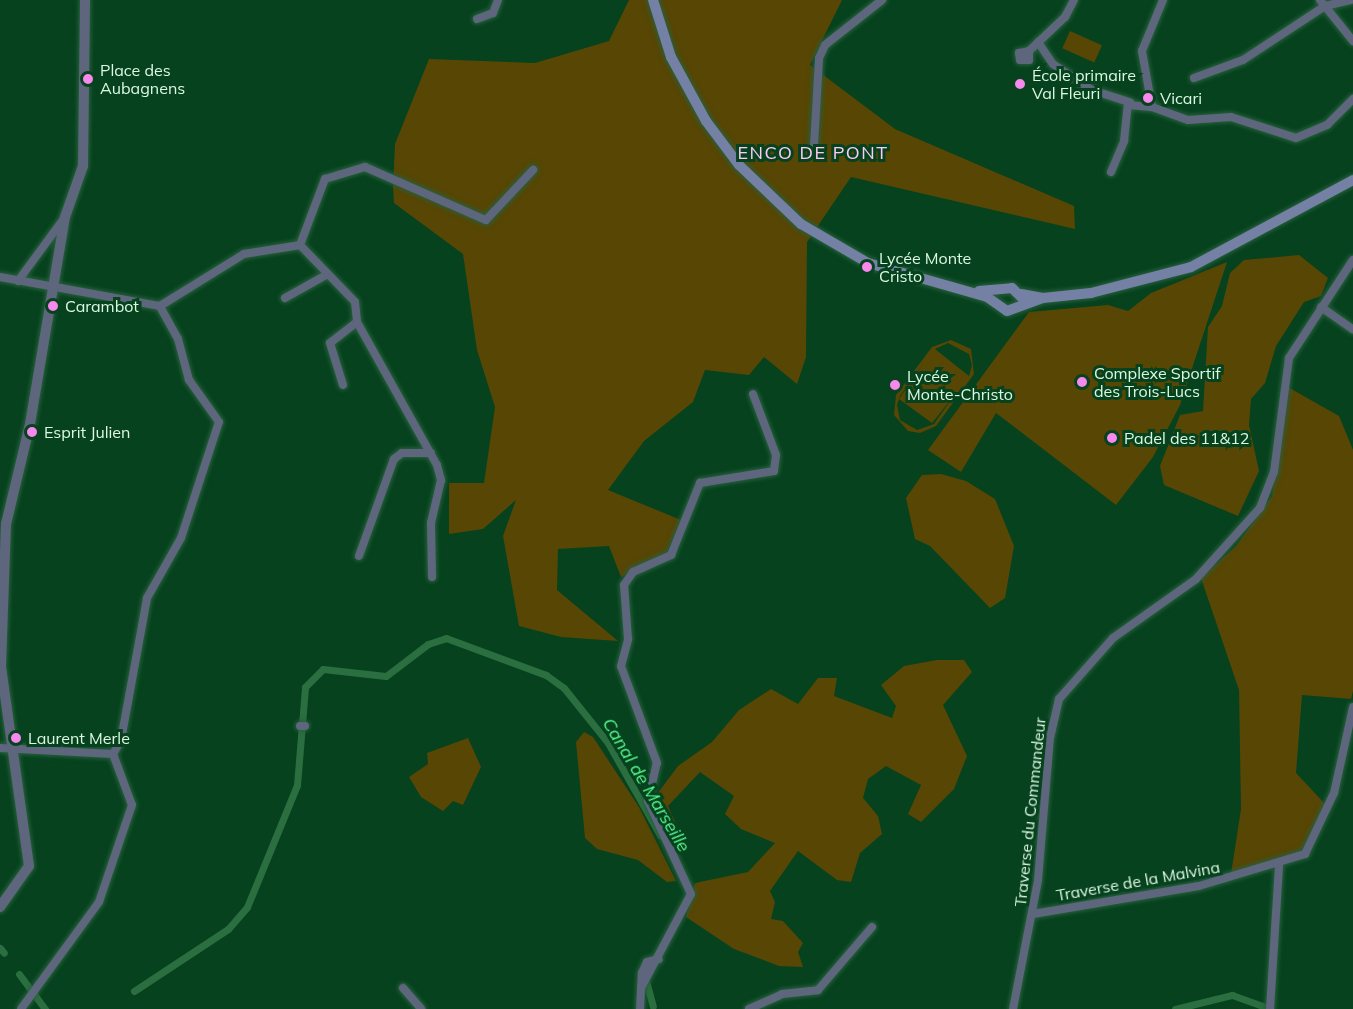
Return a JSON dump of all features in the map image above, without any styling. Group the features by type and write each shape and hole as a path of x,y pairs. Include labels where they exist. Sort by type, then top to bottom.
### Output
{"main road":[{"path":"653,0 671,57 706,121 739,165 798,219 849,254 914,279 999,305 1010,312 1043,298 1108,290 1191,267 1353,180"},
{"path":"946,287 1004,289 1043,298"},
{"path":"999,305 1004,289"},
{"path":"1020,307 1021,294"}],"street":[{"path":"0,908 24,879 29,866 0,643 6,524 65,216 83,166 85,0"},
{"path":"477,19 490,17 498,0"},
{"path":"814,146 819,58 825,45 882,0"},
{"path":"1029,51 1065,17 1074,0"},
{"path":"1152,107 1142,51 1163,0"},
{"path":"1194,78 1243,60 1322,3 1351,0"},
{"path":"1322,3 1353,40"},
{"path":"1038,42 1053,64 1092,90 1188,120 1231,117 1296,138 1327,125 1353,99"},
{"path":"1111,172 1124,141 1130,102"},
{"path":"300,245 323,180 353,170 373,170 486,220 533,170"},
{"path":"18,281 65,216"},
{"path":"300,245 356,302 357,322 431,453 441,480 431,523 436,556 432,577"},
{"path":"0,277 160,306 244,254 300,245"},
{"name":"Traverse du Commandeur","path":"1013,1009 1033,914 1050,738 1059,699 1113,638 1196,579 1260,508 1274,472 1286,366 1321,307 1353,260"},
{"path":"285,298 328,274"},
{"path":"113,754 121,740 147,598 181,538 219,422 189,380 178,339 160,306"},
{"path":"1321,307 1353,329"},
{"path":"344,385 330,343 332,336 357,322"},
{"path":"639,1009 644,984 654,960 688,906 690,884 648,801 657,763 621,666 628,639 624,585 633,572 671,555 700,483 774,471 776,455 753,394"},
{"path":"359,556 394,459 402,453 431,453"},
{"name":"Traverse de la Malvina","path":"1033,914 1199,886 1279,864 1312,847 1334,794 1353,707"},
{"path":"0,748 13,745 113,754"},
{"path":"21,1009 34,995 109,877 132,805 113,754"},
{"path":"1270,1005 1279,864"},
{"path":"749,1009 782,994 818,990 872,927"},
{"path":"403,988 421,1009"}],"shaded area":[{"path":"629,0 842,0 810,65 895,129 1074,206 1075,229 851,177 807,242 806,357 797,384 764,357 749,375 705,370 693,402 644,441 608,490 681,520 667,552 621,577 609,546 558,549 557,590 618,641 561,637 519,626 503,536 516,500 483,529 449,534 449,483 484,483 495,407 477,350 463,254 394,203 393,186 395,144 429,59 535,63 609,41"},
{"path":"1070,31 1102,45 1094,63 1062,48"},
{"path":"1299,255 1328,278 1321,296 1304,302 1276,346 1265,383 1251,399 1249,425 1259,471 1238,516 1164,485 1160,466 1180,415 1203,411 1208,327 1222,306 1230,273 1244,260"},
{"name":"Complexe Sportif des Trois-Lucs","path":"1227,262 1180,405 1153,457 1116,505 996,413 961,472 928,450 1029,312 1108,305 1128,311 1151,293"},
{"path":"951,340 971,349 974,374 936,426 920,433 908,431 894,415 896,395 932,347","holes":["948,343 969,354 972,365 969,376 935,349","953,397 934,424 917,430 900,420 897,405 899,399 932,423"]},
{"path":"1286,386 1339,416 1353,450 1353,691 1351,699 1302,695 1296,773 1326,805 1303,852 1231,874 1241,809 1239,690 1201,578 1236,546 1272,496"},
{"path":"941,474 966,481 995,499 1014,546 1005,598 990,608 930,546 915,539 906,498 922,475"},
{"path":"937,660 964,660 972,672 943,705 967,756 954,789 921,822 908,814 921,785 886,766 868,779 863,798 878,816 882,834 860,853 851,882 837,880 798,851 770,891 775,902 771,919 783,921 803,943 798,952 803,967 779,966 734,949 686,917 695,883 748,872 775,843 741,829 725,814 734,796 700,772 668,806 681,835 674,844 651,802 678,766 712,742 739,710 771,689 798,704 818,678 837,678 834,696 892,718 896,706 881,685 904,666"},
{"path":"584,732 593,737 639,807 676,881 667,882 638,860 597,849 585,838 576,742"},
{"path":"468,738 481,767 463,805 453,801 443,811 421,797 409,777 428,764 427,753"}],"waterway":[{"name":"Canal de Marseille","path":"134,991 228,929 247,907 297,785 305,687 323,669 386,676 428,644 446,638 546,675 564,688 608,743 660,835"},
{"name":"Canal de Marseille","path":"0,948 4,953"},
{"name":"Canal de Marseille","path":"19,974 45,1009"},
{"name":"Canal de Marseille","path":"645,977 653,1006"},
{"name":"Canal de Marseille","path":"1175,1009 1232,995 1271,1009"}],"place":[{"name":"Place des Aubagnens","path":"88,79"},
{"name":"École primaire Val Fleuri","path":"1020,84"},
{"name":"Vicari","path":"1148,98"},
{"name":"Lycée Monte Cristo","path":"867,267"},
{"name":"Carambot","path":"53,306"},
{"name":"Complexe Sportif des Trois-Lucs","path":"1082,382"},
{"name":"Lycée Monte-Christo","path":"895,385"},
{"name":"Esprit Julien","path":"32,432"},
{"name":"Padel des 11&12","path":"1112,438"},
{"name":"Laurent Merle","path":"16,738"}],"district":[{"name":"ENCO DE PONT","path":"813,153"}]}
